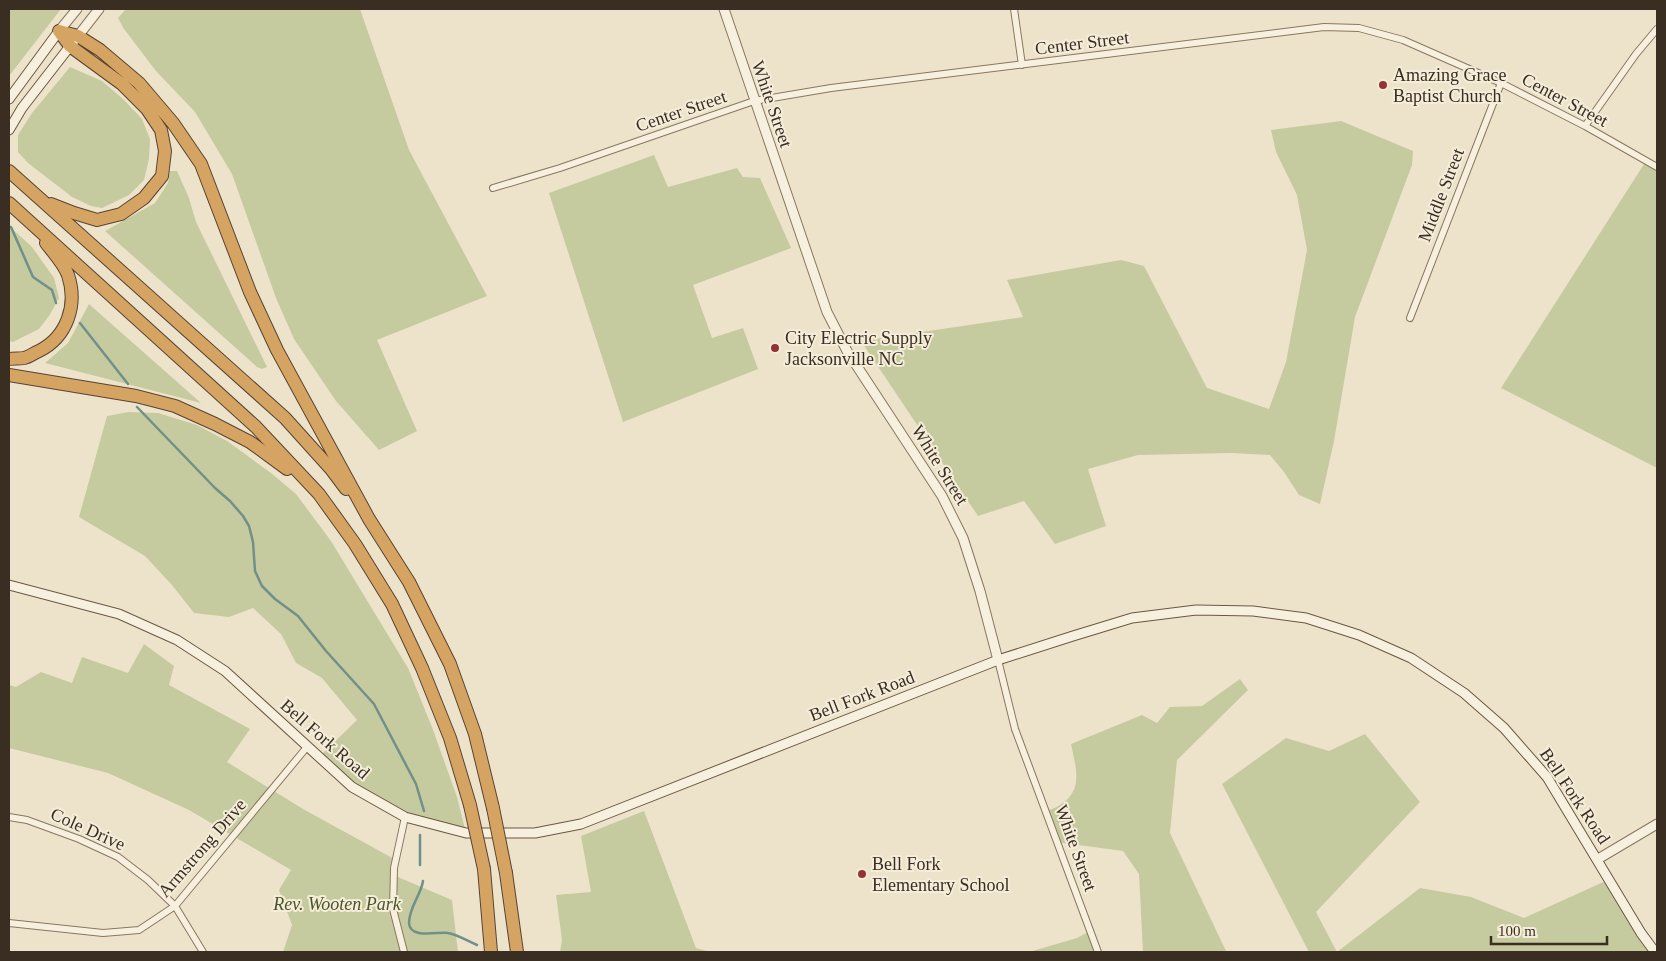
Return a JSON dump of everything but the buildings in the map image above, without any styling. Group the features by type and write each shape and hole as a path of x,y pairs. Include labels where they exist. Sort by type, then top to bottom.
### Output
{"highway":[{"path":"59,31 78,36 100,50 139,82 173,123 201,164 250,292 277,350 369,519 409,582 450,664 475,734 494,808 506,873 517,952"},
{"path":"40,200 97,220 121,214 144,198 162,176 165,151 160,130 147,109 122,84 70,46 59,31"},
{"path":"9,171 285,418 330,469 369,519"},
{"path":"9,203 256,427 319,494 355,544 392,604 422,668 450,738 470,805 484,869 491,952"},
{"path":"9,359 26,358 53,342 63,331 69,319 72,304 72,291 67,273 33,224"},
{"path":"9,375 136,396 176,406 250,442 319,494"}],"main road":[{"path":"9,99 77,9"},
{"path":"9,130 22,108 99,9"},
{"name":"White Street","path":"724,9 754,102 827,312 847,351 942,496 963,538 980,591 998,660"},
{"name":"Bell Fork Road","path":"9,585 119,614 177,640 225,671 352,787 405,817 466,833 535,833 581,824 998,660 1132,618 1196,610 1253,610 1306,618 1359,635 1418,663 1464,693 1504,728 1547,777 1641,933 1655,952"},
{"path":"1598,859 1657,824"}],"street":[{"path":"1014,9 1022,65"},
{"name":"Center Street","path":"493,188 560,168 754,102 831,88 1324,28 1359,28 1404,40 1501,83 1585,126 1657,167"},
{"path":"1585,126 1636,54 1657,29"},
{"name":"Middle Street","path":"1410,318 1501,83"},
{"name":"White Street","path":"998,660 1015,728 1098,952"},
{"name":"Armstrong Drive","path":"9,923 103,933 139,930 175,906 307,747"},
{"name":"Cole Drive","path":"9,817 27,820 79,839 118,857 148,880 175,906 203,952"},
{"path":"404,952 393,909 394,868 405,817"}],"green space":[{"path":"9,9 61,9 9,76"},
{"path":"126,9 360,9 409,150 487,296 377,340 417,431 379,450 336,401 294,339 276,298 232,174 195,112 156,71 124,29 118,18"},
{"path":"70,67 102,81 123,99 142,119 150,139 149,159 144,180 129,195 102,208 91,206 72,197 28,163 18,152 18,135 32,113"},
{"path":"1341,121 1413,151 1412,165 1355,317 1334,441 1320,504 1299,495 1270,455 1231,453 1138,455 1088,469 1106,526 1055,544 1024,501 978,516 861,341 1023,317 1007,280 1121,260 1144,266 1207,388 1269,409 1286,362 1307,250 1297,195 1276,152 1271,130"},
{"path":"654,155 668,187 737,168 743,177 760,178 791,248 693,285 712,338 743,328 758,369 623,422 549,193"},
{"path":"1646,161 1657,167 1657,468 1501,388"},
{"path":"170,171 177,171 189,198 196,222 267,367 262,369 257,367 105,231 155,203 168,183"},
{"path":"9,226 32,247 54,278 59,298 39,329 13,342 9,341"},
{"path":"89,304 201,403 45,363 68,343"},
{"path":"129,412 158,413 197,425 227,441 296,494 331,541 408,668 457,797 466,833 405,817 352,787 319,757 357,720 322,678 296,663 281,634 253,608 229,617 194,613 172,585 145,556 79,517 107,416"},
{"name":"Rev. Wooten Park","path":"144,644 174,666 169,685 250,729 227,762 303,809 396,860 393,875 452,900 458,952 283,952 292,925 279,890 291,870 189,810 108,773 9,748 9,685 16,687 41,672 72,683 82,657 128,673"},
{"path":"1240,679 1248,690 1177,760 1170,833 1228,952 1143,952 1139,874 1123,851 1056,842 1045,812 1063,803 1074,790 1076,768 1071,744 1142,715 1157,723 1170,707 1202,706"},
{"path":"1365,734 1420,802 1316,912 1337,952 1309,952 1222,784 1286,738 1329,751"},
{"path":"644,811 696,948 711,952 560,952 562,940 556,895 591,892 581,836"},
{"path":"1610,879 1657,952 1337,952 1420,888 1471,897 1524,918"},
{"path":"1090,931 1098,952 1029,952 1077,938"}],"waterway":[{"path":"11,227 33,277 52,290 56,303"},
{"path":"80,323 128,384"},
{"path":"137,407 243,516 249,526 253,542 255,571 262,586 275,599 298,616 326,651 374,704 416,784 424,811"},
{"path":"420,835 420,865"},
{"path":"423,881 411,912 409,923 411,928 414,931 426,934 452,934 477,945"}],"place":[{"name":"Amazing Grace Baptist Church","path":"1383,85"},
{"name":"City Electric Supply Jacksonville NC","path":"775,348"},
{"name":"Bell Fork Elementary School","path":"862,874"}]}
